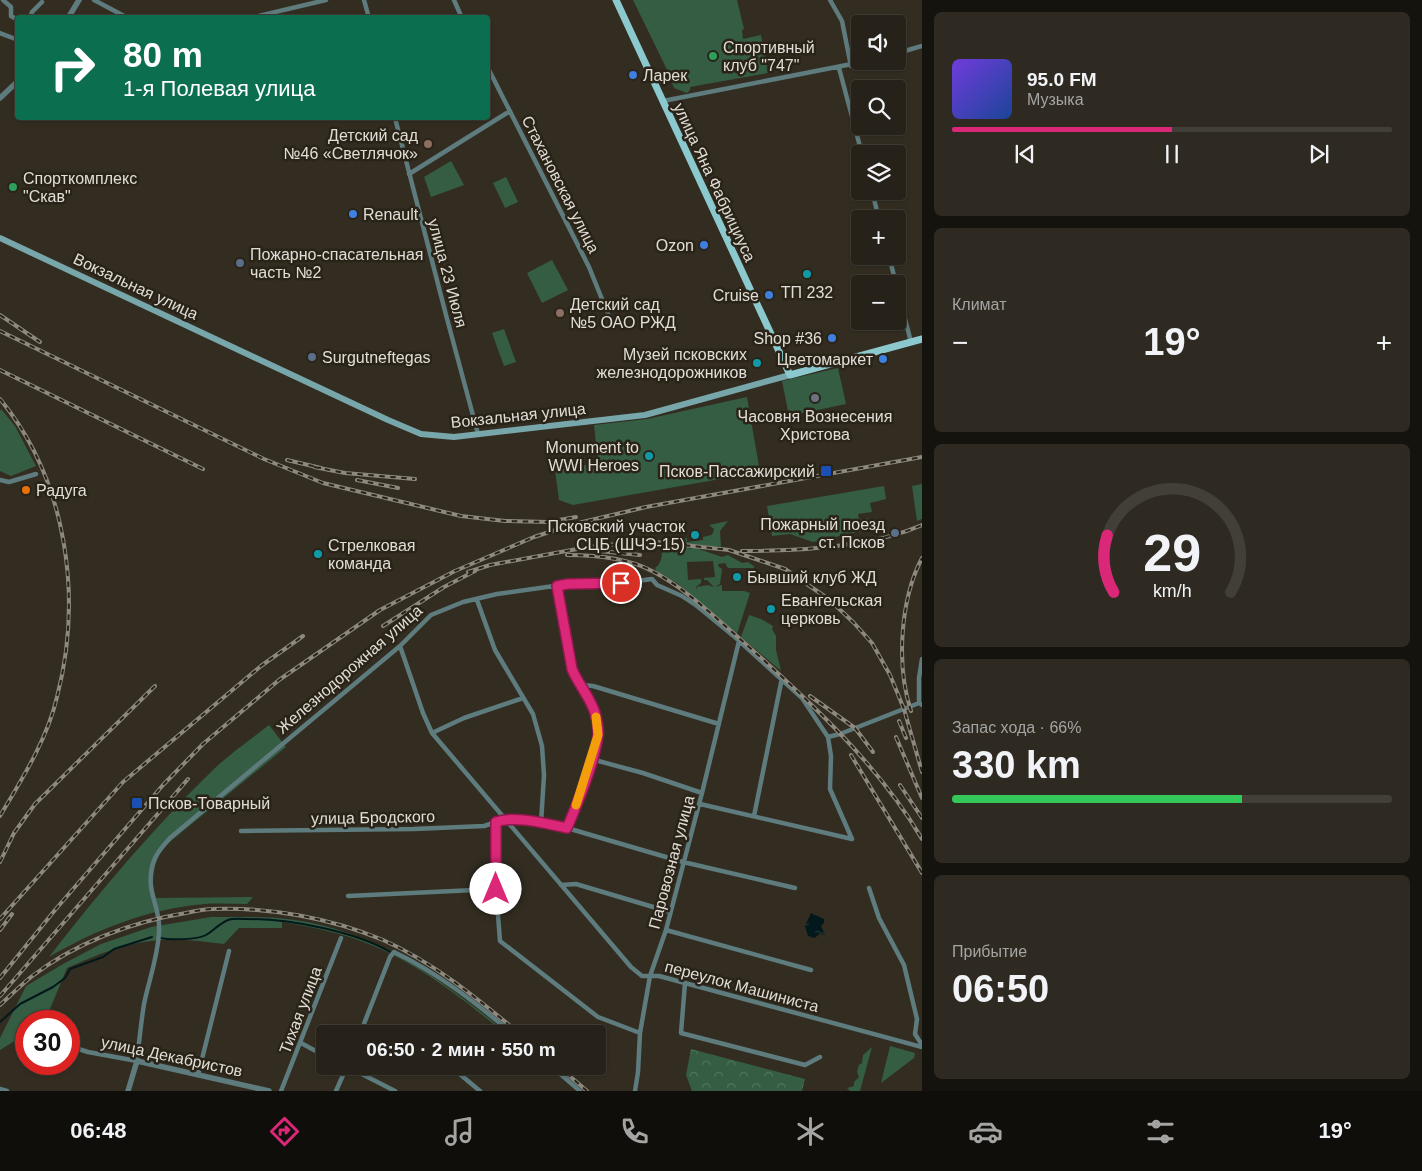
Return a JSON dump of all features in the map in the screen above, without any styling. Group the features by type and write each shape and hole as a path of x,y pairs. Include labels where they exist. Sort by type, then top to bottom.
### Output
{"main road":[{"name":"улица Яна Фабрициуса","path":"616,0 790,375"},
{"name":"Вокзальная улица","path":"0,238 413,432 432,436 478,434 645,415 922,339"}],"street":[{"path":"3,0 11,6 11,16 15,18"},
{"path":"70,15 79,0"},
{"path":"94,0 122,15"},
{"path":"263,15 326,0"},
{"path":"364,0 368,15"},
{"path":"454,0 461,15"},
{"path":"662,101 851,66 842,20 830,0"},
{"path":"31,15 42,2"},
{"path":"0,32 15,39"},
{"path":"906,51 922,46"},
{"path":"839,68 860,145"},
{"name":"Стахановская улица","path":"490,72 589,267 608,314"},
{"path":"0,98 15,84"},
{"path":"410,174 510,111"},
{"name":"улица 23 Июля","path":"396,120 478,434"},
{"path":"906,325 911,342"},
{"path":"0,480 9,482 36,474"},
{"name":"Железнодорожная улица","path":"128,1091 137,1061 144,1005 159,932 159,918 151,894 150,882 152,866 158,851 170,838 400,646 431,615 454,604 513,591 568,584 621,583 652,579 657,585 682,596 697,606 782,678 802,698 828,737"},
{"path":"557,586 572,669 595,712 598,735 592,759 567,828"},
{"path":"477,600 495,650 533,714 542,746 544,776 541,823"},
{"name":"Паровозная улица","path":"635,1091 640,1033 650,976 666,930 700,804 736,662 739,641"},
{"name":"переулок Машиниста","path":"400,646 423,713 432,733 631,967 642,976 659,976 922,1046"},
{"path":"700,804 852,839 830,788 832,756 828,737 921,704 919,678 922,659"},
{"path":"754,816 782,678"},
{"path":"582,685 592,686 719,724"},
{"path":"432,733 464,718 524,698"},
{"path":"592,759 643,773 702,793"},
{"path":"505,819 567,828 683,862 795,888"},
{"name":"улица Бродского","path":"241,831 484,826 505,819"},
{"path":"496,822 496,889 500,941 598,1017 640,1033"},
{"path":"561,885 576,884 670,912"},
{"path":"869,888 879,918 904,965 917,1019 915,1034 922,1046"},
{"path":"348,896 496,889"},
{"path":"666,930 811,970"},
{"name":"Тихая улица","path":"281,1091 341,938"},
{"path":"198,1075 229,951"},
{"path":"364,1025 390,957 394,952 416,962 445,981 477,1004 502,1025"},
{"path":"685,983 680,1034 805,1065 820,1057"},
{"path":"301,1043 316,1051"},
{"name":"улица Декабристов","path":"80,1049 269,1091"},
{"path":"336,1091 343,1075"},
{"path":"365,1075 396,1091"},
{"path":"461,1075 480,1091"},
{"path":"561,1075 580,1091"},
{"path":"0,1089 6,1091"}],"green space":[{"name":"Спортивный клуб \"747\"","path":"633,0 737,0 744,29 742,30 743,39 761,35 768,73 690,87 687,93 674,88 673,82"},
{"path":"451,161 464,185 431,197 424,177"},
{"path":"506,177 518,202 505,208 493,183"},
{"path":"552,260 568,290 542,303 527,273"},
{"path":"504,329 516,362 504,366 492,333"},
{"path":"838,368 846,404 789,416 782,381"},
{"path":"747,397 760,472 573,505 559,500 555,470 598,463 594,425 647,419"},
{"path":"1,409 15,426 36,466 11,476 0,471"},
{"path":"922,484 922,519 917,521 912,486"},
{"path":"884,486 886,499 870,503 872,512 858,514 859,520 868,518 871,529 813,542 790,534 772,536 767,506"},
{"path":"728,521 720,531 721,547 662,542 676,538 676,540 687,538 687,542 703,540 703,537 713,533 714,529 709,525"},
{"path":"662,544 677,545 683,548 686,546 690,549 693,547 722,557 728,555 742,563 748,562 755,567 752,569 728,568 725,563 718,564 722,569 720,584 715,587 722,585 722,591 744,591 750,593 737,634 677,583 657,572 655,568 661,560","holes":["713,561 715,577 704,578 714,587 708,585 697,587 696,590 696,587 701,583 701,579 688,580 687,562"]},
{"path":"749,615 773,626 772,629 776,636 776,650 781,671 741,637"},
{"path":"269,725 286,747 167,844 159,855 154,873 153,886 156,898 253,897 247,904 205,904 163,910 104,929 49,957 108,883 171,813 221,762"},
{"path":"211,917 264,917 295,920 325,926 354,935 382,947 409,962 435,978 497,1025 494,1025 442,984 389,953 338,934 282,922 282,928 239,928 224,944 169,940 129,945 67,968 50,1010 15,1010 15,1041 0,1050 0,1038 26,986 101,944 151,927"},
{"path":"890,1046 915,1053 914,1058 881,1083"},
{"path":"872,1047 860,1091 850,1091 847,1088 854,1086 854,1082 859,1077 857,1072 859,1065 862,1063 863,1055"},
{"path":"691,1049 805,1079 802,1091 692,1091 686,1075"}],"water":[{"path":"811,913 824,919 824,923 821,926 825,935 819,934 815,938 808,936 805,926"}],"waterway":[{"path":"160,938 202,937 230,919 283,921 322,928 360,938 392,953"},
{"path":"0,1022 20,1004 53,987 65,978 70,969 103,957 114,949 152,937"}],"railway":[{"path":"0,315 40,342"},
{"path":"0,331 264,459 323,483 461,516 505,521 548,522 576,517"},
{"path":"0,370 203,469"},
{"path":"0,399 23,431 41,466 54,503 63,541 68,580 68,620 65,659 53,713 33,759 0,816"},
{"path":"0,978 55,910 163,785 203,744 279,680 380,610 455,571 534,537 574,524 646,507 922,457"},
{"path":"287,460 321,468"},
{"path":"314,467 345,473 415,479"},
{"path":"357,480 398,488"},
{"path":"742,551 810,549 857,543 922,525"},
{"path":"468,572 490,565 588,547 647,541 729,550 785,569 830,600 872,643 890,675 904,709 922,772"},
{"path":"599,551 640,555"},
{"path":"567,555 611,558 632,563 652,571 676,585 739,638 814,707 884,783 922,839"},
{"path":"911,711 903,674 903,633 909,593 922,558"},
{"path":"383,626 444,587 475,571"},
{"path":"0,919 123,782 261,666 303,636"},
{"path":"0,862 14,833 35,804 155,686"},
{"path":"810,696 855,728 873,752"},
{"path":"899,721 906,738"},
{"path":"896,737 922,798"},
{"path":"851,755 922,873"},
{"path":"0,996 188,779"},
{"path":"900,785 922,818"},
{"path":"0,1005 31,977 48,965 85,944 104,936 124,928 165,917 200,910 234,909 278,912 321,920 383,940 437,970 509,1025"},
{"path":"0,930 12,914"},
{"path":"568,1075 587,1091"}],"slow traffic":[{"path":"576,805 598,735 596,717"}],"place":[{"name":"Спортивный клуб \"747\"","path":"713,56"},
{"name":"Ларек","path":"633,75"},
{"name":"Детский сад №46 «Светлячок»","path":"428,144"},
{"name":"Спорткомплекс \"Скав\"","path":"13,187"},
{"name":"Renault","path":"353,214"},
{"name":"Ozon","path":"704,245"},
{"name":"Пожарно-спасательная часть №2","path":"240,263"},
{"name":"ТП 232","path":"807,274"},
{"name":"Cruise","path":"769,295"},
{"name":"Детский сад №5 ОАО РЖД","path":"560,313"},
{"name":"Shop #36","path":"832,338"},
{"name":"Surgutneftegas","path":"312,357"},
{"name":"Цветомаркет","path":"883,359"},
{"name":"Музей псковских железнодорожников","path":"757,363"},
{"name":"Часовня Вознесения Христова","path":"815,398"},
{"name":"Monument to WWI Heroes","path":"649,456"},
{"name":"Псков-Пассажирский","path":"826,471"},
{"name":"Радуга","path":"26,490"},
{"name":"Пожарный поезд ст. Псков","path":"895,533"},
{"name":"Псковский участок СЦБ (ШЧЭ-15)","path":"695,535"},
{"name":"Стрелковая команда","path":"318,554"},
{"name":"Бывший клуб ЖД","path":"737,577"},
{"name":"Евангельская церковь","path":"771,609"},
{"name":"Псков-Товарный","path":"137,803"}],"route":[{"path":"496,889 496,822 505,819 567,828 578,801 598,735 595,712 572,669 557,586 621,583"}]}
